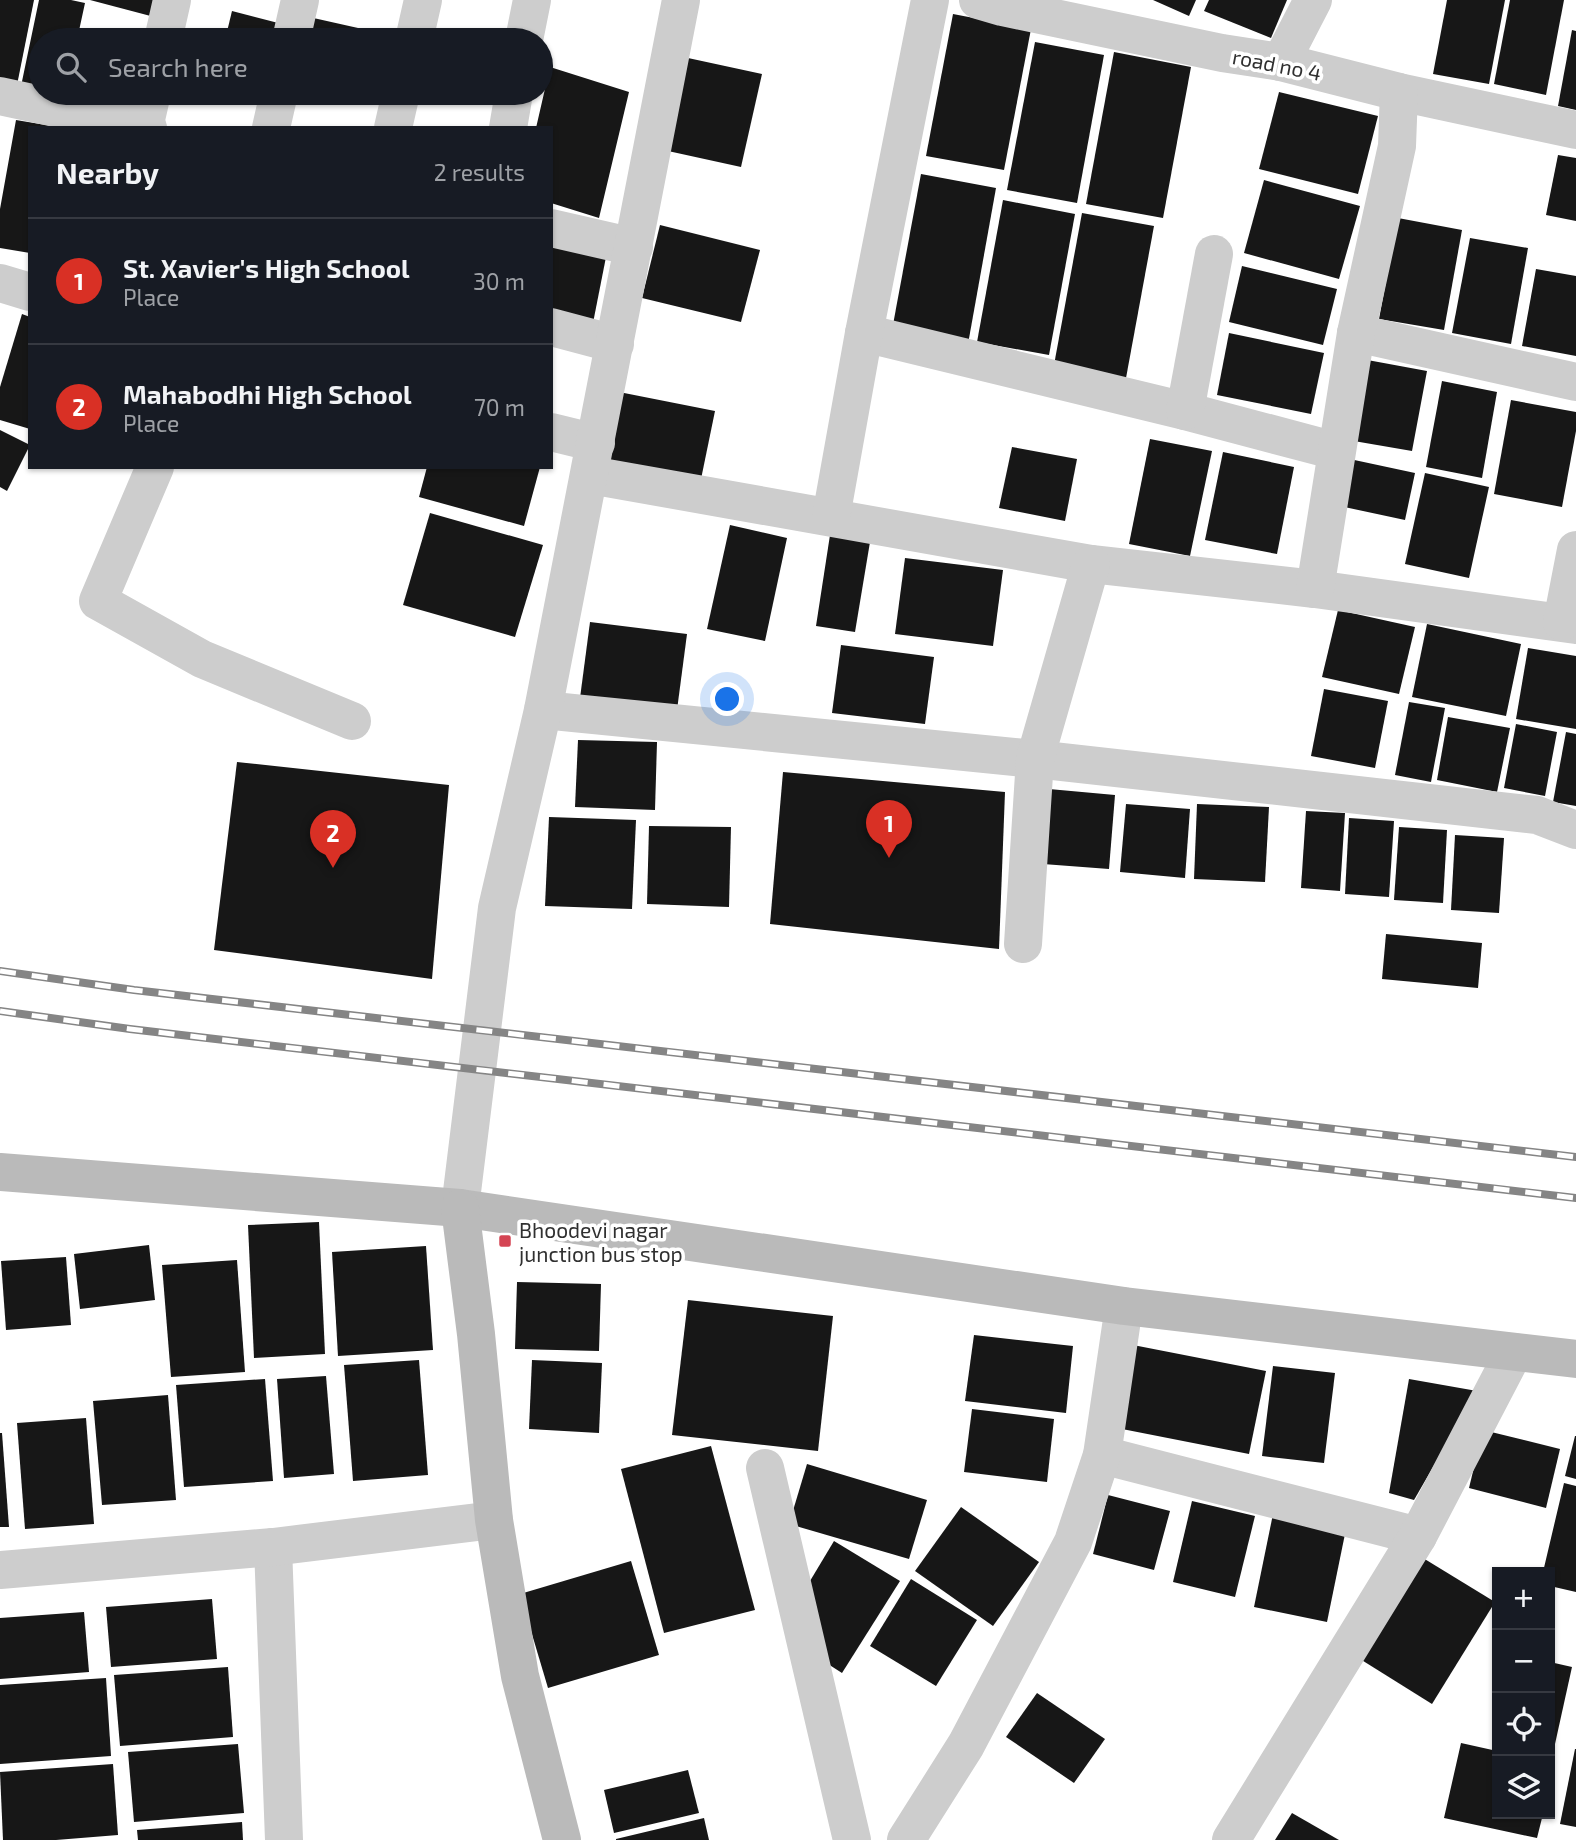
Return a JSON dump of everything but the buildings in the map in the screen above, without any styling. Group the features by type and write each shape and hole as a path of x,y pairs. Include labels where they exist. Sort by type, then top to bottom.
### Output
{"street":[{"path":"166,28 172,0"},
{"path":"294,28 300,0"},
{"path":"417,28 423,0"},
{"path":"526,28 531,0"},
{"path":"562,1840 520,1676 494,1520 476,1334 460,1208 497,908 543,710 681,0"},
{"path":"831,517 864,333 930,0"},
{"name":"road no 4","path":"978,0 1209,50 1281,62 1399,92 1576,130"},
{"path":"1281,62 1314,0"},
{"path":"1315,589 1356,333 1397,146 1399,92"},
{"path":"0,96 28,100"},
{"path":"58,105 147,119"},
{"path":"271,126 276,105"},
{"path":"393,126 398,105"},
{"path":"508,126 512,105"},
{"path":"553,228 634,247"},
{"path":"1185,411 1214,254"},
{"path":"0,283 28,291"},
{"path":"553,328 615,344"},
{"path":"864,333 1185,411 1336,451"},
{"path":"1356,333 1576,382"},
{"path":"553,433 593,459 831,517 1091,564 1315,589 1569,624 1576,550"},
{"path":"154,469 98,601 202,659 352,721"},
{"path":"1023,944 1035,759 1091,564"},
{"path":"543,710 1035,759 1537,815 1576,831"},
{"path":"0,1172 460,1208 1124,1306 1576,1359"},
{"path":"906,1840 966,1745 1073,1542 1102,1455 1124,1306"},
{"path":"1231,1840 1418,1536 1514,1352"},
{"path":"1102,1455 1418,1536"},
{"path":"765,1468 852,1840"},
{"path":"0,1570 273,1547 494,1520"},
{"path":"273,1547 284,1840"}],"railway":[{"path":"0,971 134,990 1576,1157"},
{"path":"0,1011 130,1029 1576,1198"}],"place":[{"name":"St. Xavier's High School","path":"889,858"},
{"name":"Mahabodhi High School","path":"333,868"},
{"name":"Bhoodevi nagar junction bus stop","path":"505,1241"}]}
